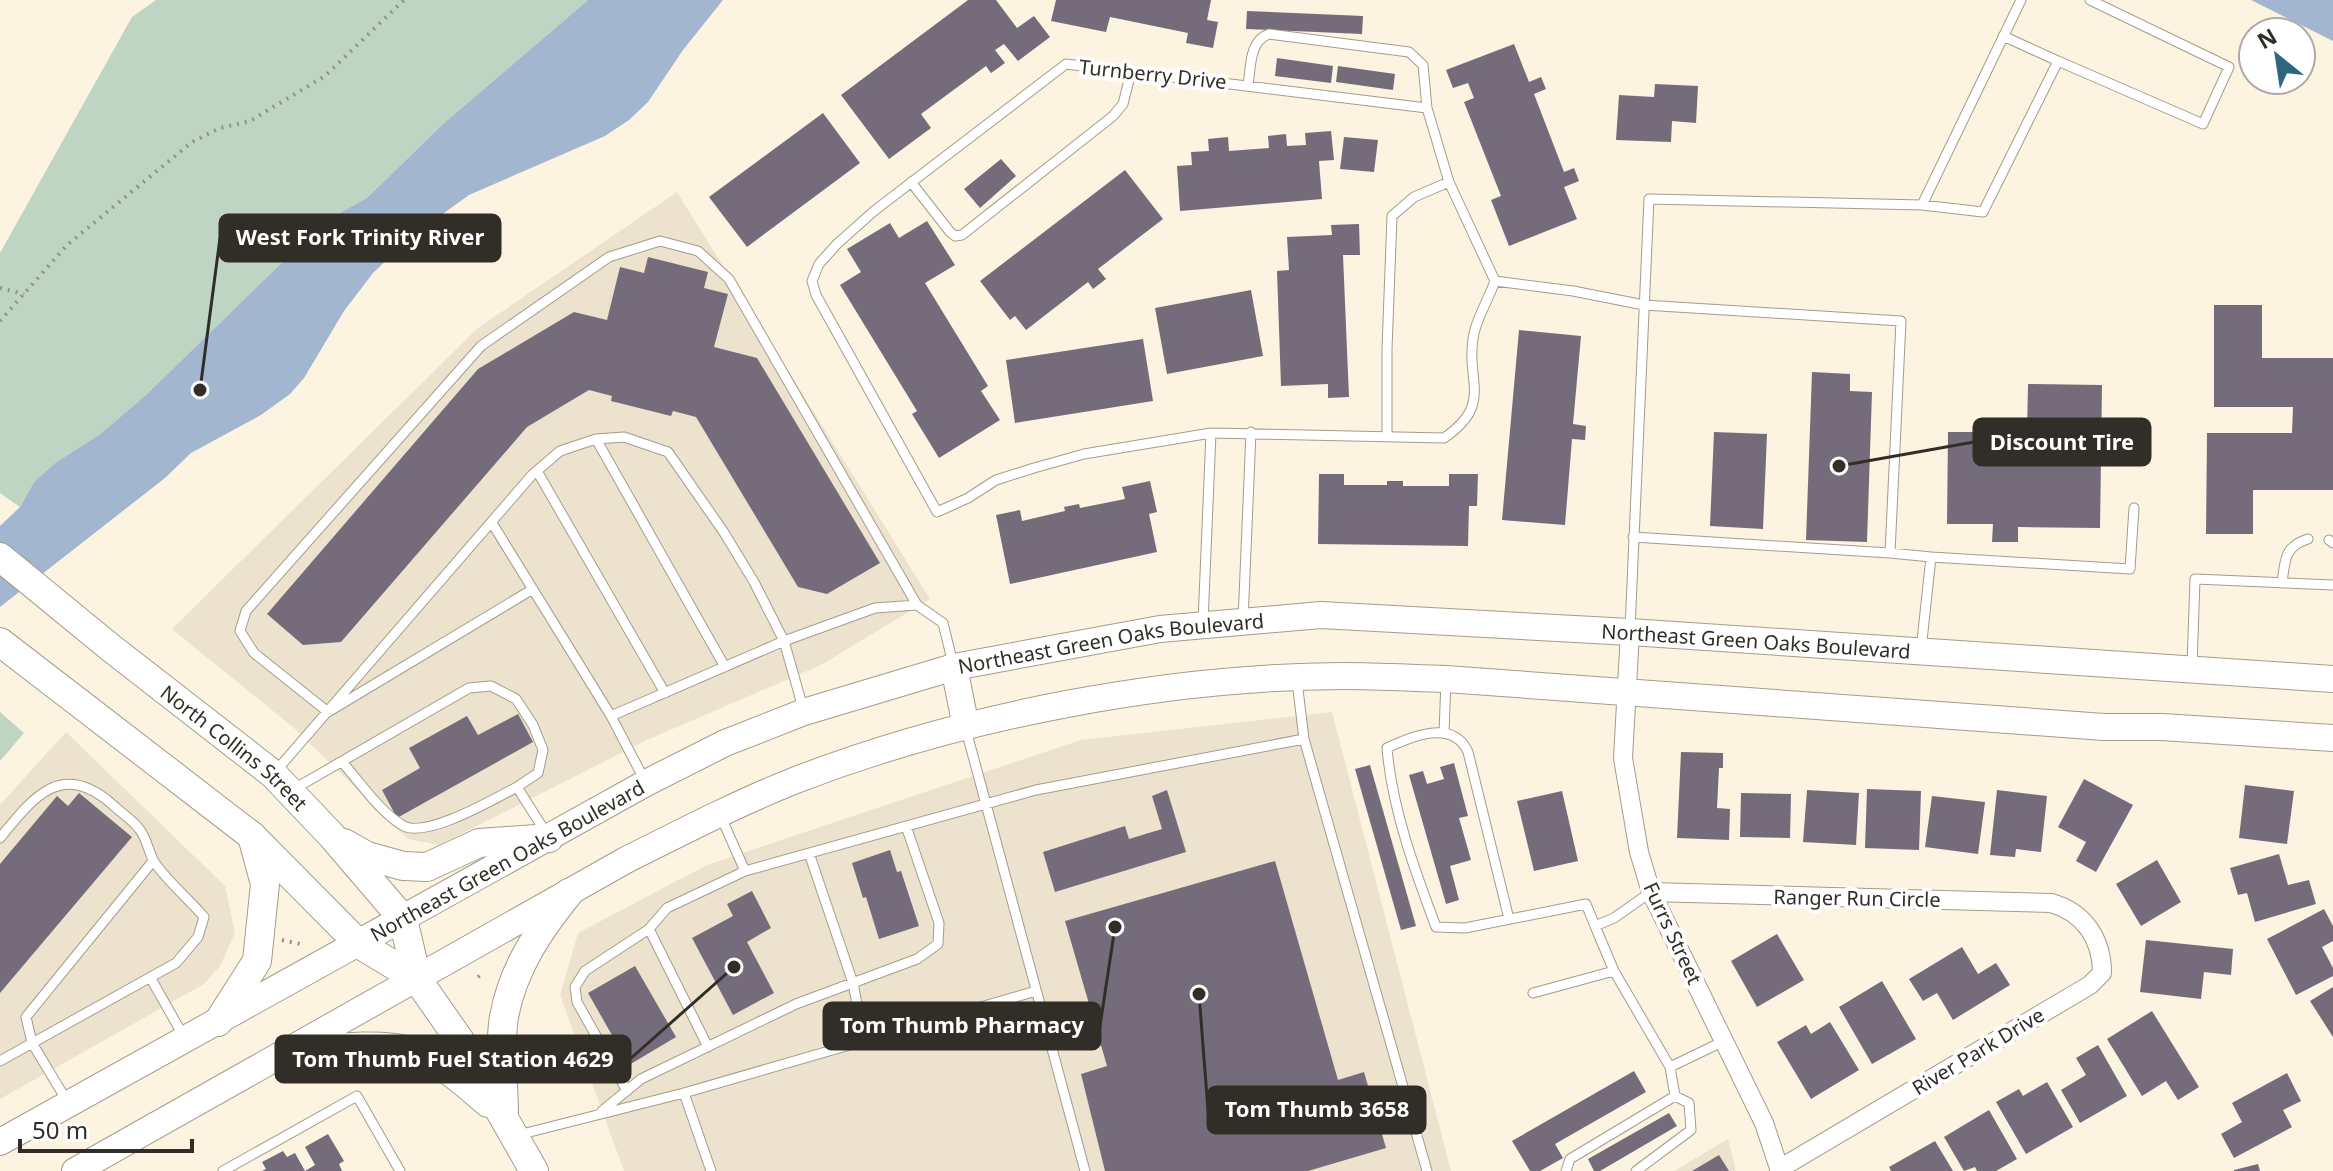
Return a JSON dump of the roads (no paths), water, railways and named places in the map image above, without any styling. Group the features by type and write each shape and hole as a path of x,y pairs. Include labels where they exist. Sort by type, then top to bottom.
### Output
{"main road":[{"name":"North Collins Street","path":"0,557 282,782 332,836 403,919 417,979 459,1039 534,1171"},
{"name":"Northeast Green Oaks Boulevard","path":"0,1142 646,783 725,743 804,712 954,667 1119,635 1243,622 1342,616 2333,679"},
{"name":"North Collins Street","path":"0,642 252,836 359,944 417,979"},
{"path":"954,667 966,727"},
{"path":"75,1171 626,860 720,814 832,767 966,727 1148,691 1198,684 1342,676 1446,679 2104,727 2162,727 2333,738"},
{"path":"218,1022 257,961 265,884 252,836"},
{"path":"332,836 367,856 403,866 427,867 479,843 549,838"},
{"path":"510,1126 503,1018 524,959 539,930 569,893"},
{"path":"286,1053 375,1047 412,1052 451,1072 510,1126"}],"street":[{"name":"Furrs Street","path":"1630,632 1623,758 1639,852 1651,892 1764,1123 1780,1170"},
{"name":"Ranger Run Circle","path":"1651,892 2051,903 2063,906"},
{"name":"River Park Drive","path":"1780,1170 2090,985 2102,973 2102,960 2094,935 2078,914 2063,906"}],"lane":[{"path":"1922,205 2021,0"},
{"path":"2003,36 2203,124 2229,67 2090,0"},
{"path":"1248,85 1255,45 1269,34 1409,52 1416,56 1423,65 1427,108 1449,182 1495,281 1573,291 1644,305 1901,321 1890,553"},
{"path":"1630,632 1649,199 1922,205 1983,212 2058,61"},
{"name":"Turnberry Drive","path":"1427,108 1066,64 911,182 837,244 819,264 812,281 816,295 937,512 968,498 996,480 1034,468 1084,454 1211,433 1444,438 1460,427 1473,410 1476,387 1471,364 1475,331 1495,281"},
{"path":"911,182 950,232 955,236 962,235 1113,116 1123,104 1131,72"},
{"path":"1387,436 1392,216 1414,197 1449,182"},
{"path":"328,712 254,653 240,631 246,611 481,346 609,257 660,241 698,251 729,279 917,605 943,623 954,667"},
{"path":"1243,622 1251,432"},
{"path":"1203,626 1211,433"},
{"path":"282,782 328,712 537,471 560,451 596,439 624,437 668,452 738,556 784,641 804,712"},
{"path":"596,439 725,667"},
{"path":"537,471 665,693"},
{"path":"1633,537 2130,569 2134,508"},
{"path":"492,523 611,716 646,783"},
{"path":"2282,583 2288,550 2296,542 2308,539"},
{"path":"1921,654 1931,557"},
{"path":"2192,671 2195,579 2333,585"},
{"path":"328,712 533,589"},
{"path":"611,716 784,641 875,608 917,605"},
{"path":"1296,678 1304,739 1427,1171"},
{"path":"1444,733 1446,679"},
{"path":"282,782 342,762 469,688 491,686 516,699 533,725 543,750 538,773 517,787 422,829 403,827 342,762"},
{"path":"966,727 1085,1171"},
{"path":"1509,919 1463,742 1452,734 1444,733 1411,737 1387,748 1389,774 1417,878 1436,927 1465,928 1586,904 1614,971 1670,1067 1675,1096"},
{"path":"627,1091 577,1002 575,987 585,971 649,929 667,908 745,871 1050,787 1304,739"},
{"path":"0,838 40,793 74,783 96,790 138,827 150,846 153,861 204,917 198,937 176,963 0,1061"},
{"path":"517,787 549,838"},
{"path":"720,814 745,871"},
{"path":"600,1113 641,1079 796,1004 917,959 938,944 939,923 906,826"},
{"path":"809,853 853,983 864,1041"},
{"path":"69,1104 32,1043 26,1017 153,861"},
{"path":"1595,926 1614,918 1651,892"},
{"path":"649,929 708,1047"},
{"path":"1533,993 1614,971"},
{"path":"150,977 186,1040"},
{"path":"510,1126 600,1113 684,1093 1036,991"},
{"path":"1670,1067 1724,1041"},
{"path":"684,1093 711,1171"},
{"path":"223,1171 357,1096 400,1171"},
{"path":"1566,1171 1570,1159 1675,1096"},
{"path":"1636,1171 1691,1130 1689,1103 1675,1096"}],"water":[{"path":"588,0 723,0 683,50 648,102 629,120 605,136 469,195 411,237 373,273 344,311 304,378 290,394 261,415 191,453 165,478 0,607 0,526 20,507 34,482 55,463 99,435 146,395 304,241 338,214 367,198 443,124"},
{"path":"2251,0 2333,0 2333,41 2317,33 2317,16 2283,16"}],"place":[{"name":"West Fork Trinity River","path":"200,390"},
{"name":"Discount Tire","path":"1839,466"},
{"name":"Tom Thumb Pharmacy","path":"1115,927"},
{"name":"Tom Thumb Fuel Station 4629","path":"734,967"},
{"name":"Tom Thumb 3658","path":"1199,994"}]}
